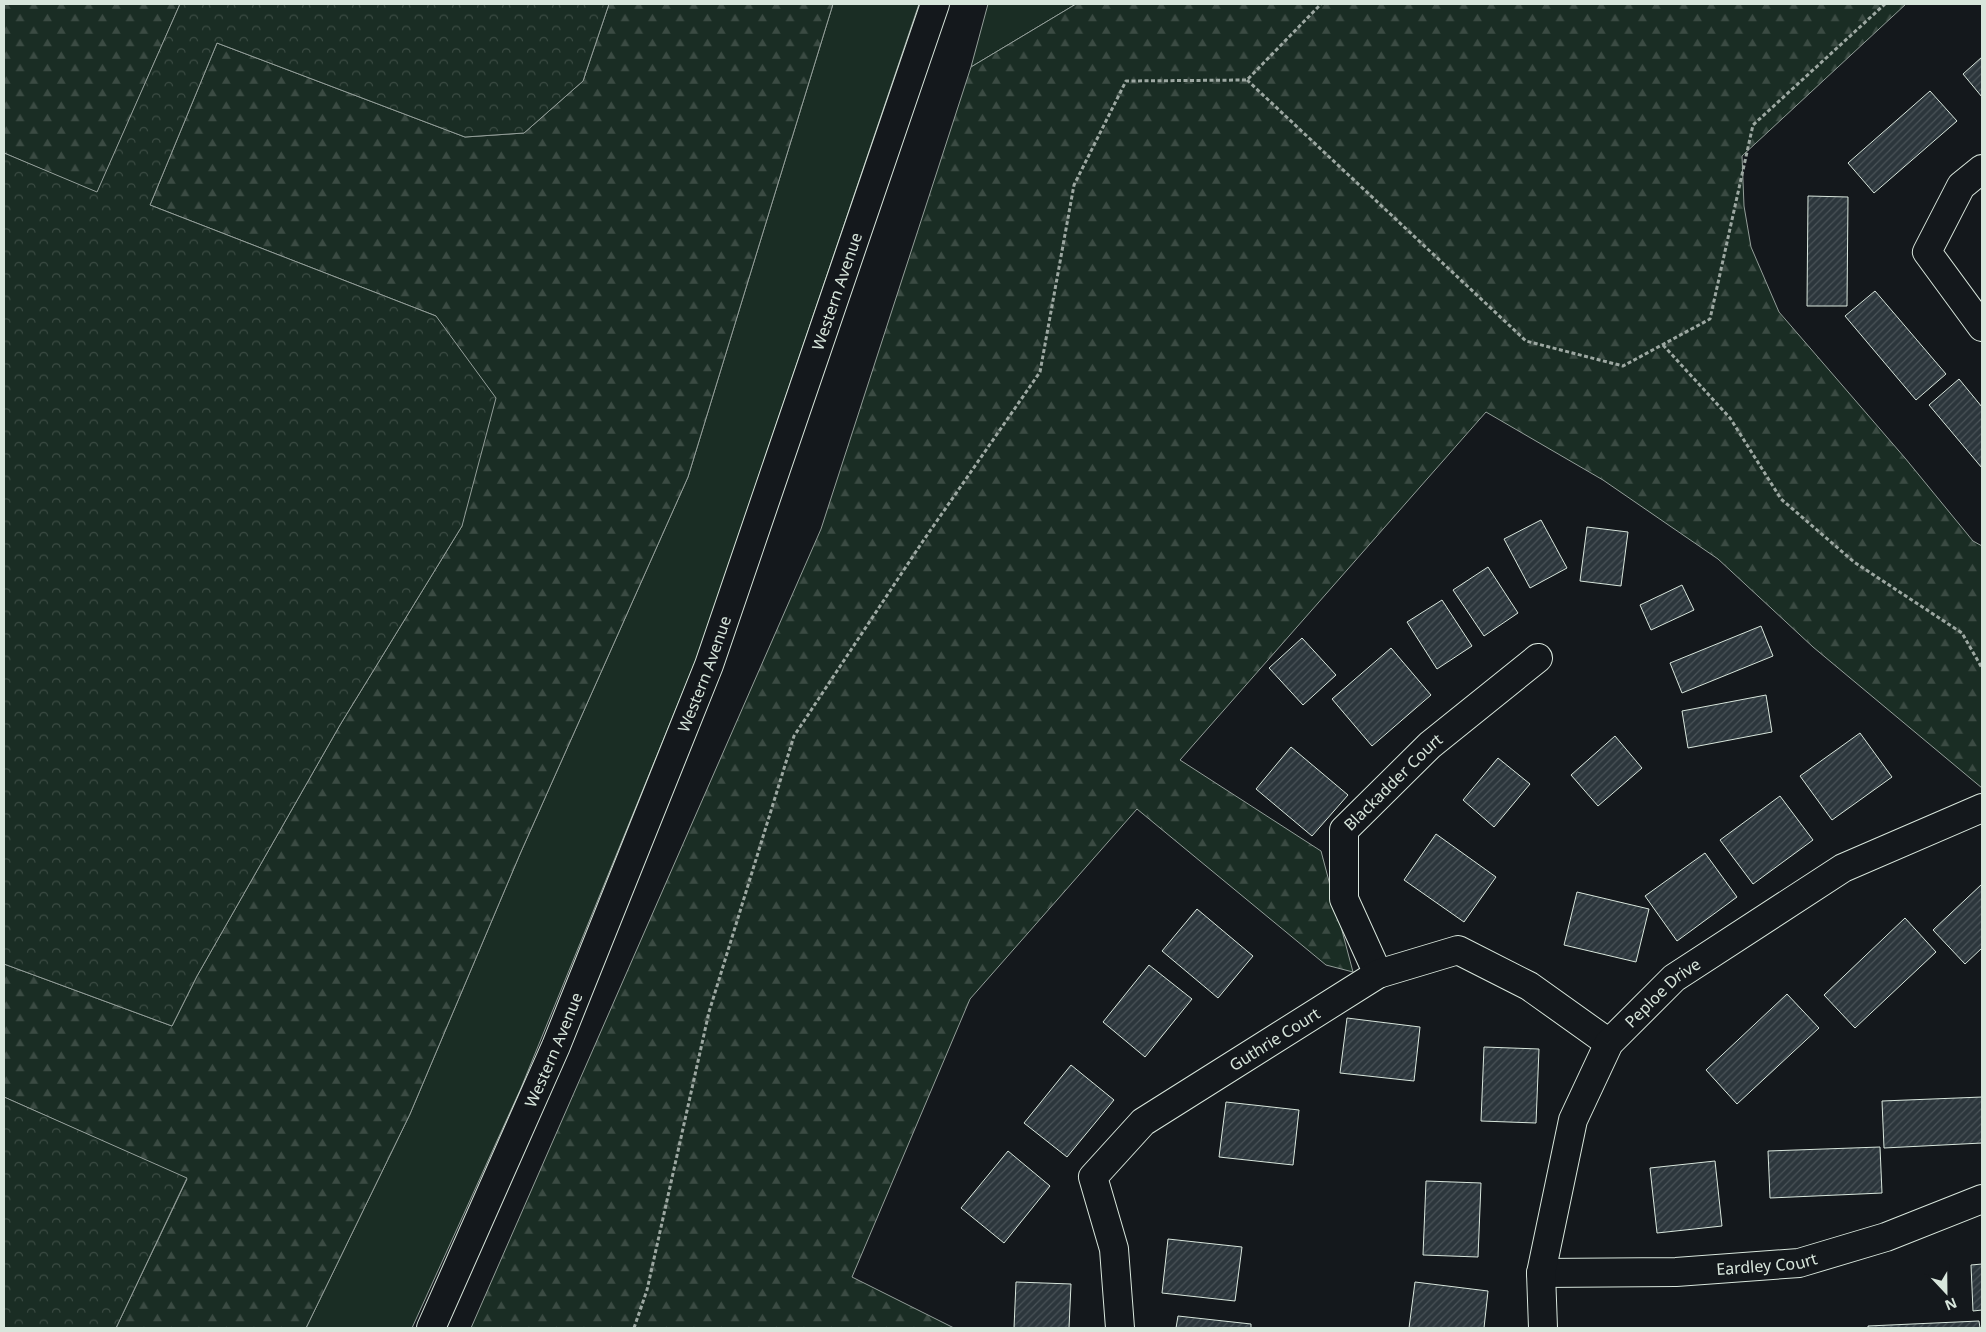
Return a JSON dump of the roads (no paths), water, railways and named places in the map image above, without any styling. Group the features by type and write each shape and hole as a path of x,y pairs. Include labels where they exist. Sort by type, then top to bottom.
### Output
{"street":[{"name":"Western Avenue","path":"431,1328 556,1046 709,664 935,4"},
{"path":"1982,169 1961,186 1927,252 1982,327"},
{"name":"Blackadder Court","path":"1378,974 1344,899 1344,830 1430,745 1538,658"},
{"name":"Peploe Drive","path":"1543,1328 1541,1273 1573,1120 1609,1043 1674,978 1844,868 1982,808"},
{"name":"Guthrie Court","path":"1120,1328 1114,1249 1093,1177 1143,1122 1378,974 1458,950 1529,986 1609,1043"},
{"name":"Eardley Court","path":"1541,1273 1676,1272 1799,1263 1886,1237 1982,1200"}]}
